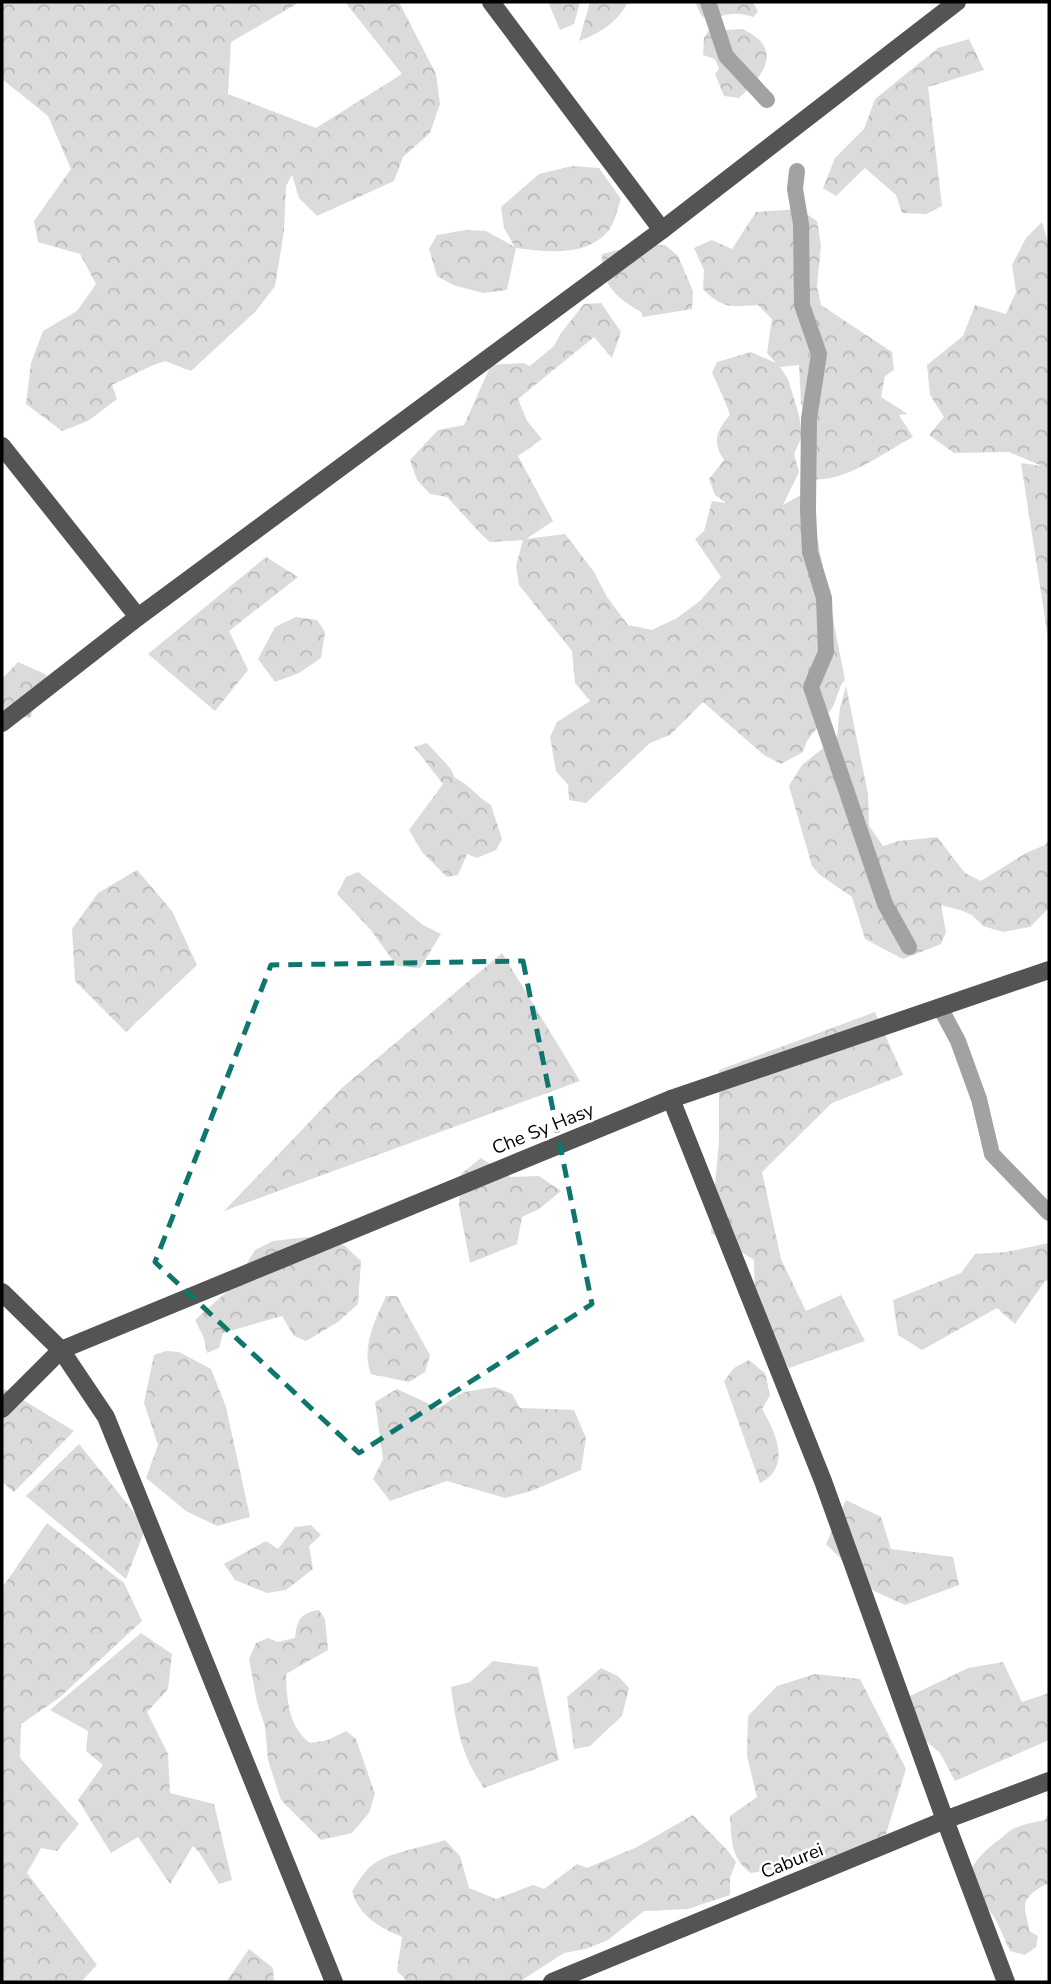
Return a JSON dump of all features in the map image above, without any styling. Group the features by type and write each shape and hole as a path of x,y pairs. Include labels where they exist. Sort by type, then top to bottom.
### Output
{"street":[{"path":"491,2 662,230"},
{"path":"2,723 138,617 662,230 957,2"},
{"path":"2,446 138,617"},
{"name":"Che Sy Hasy","path":"61,1350 671,1099 1049,970"},
{"path":"671,1099 823,1481 1006,1982"},
{"path":"2,1292 61,1350 106,1417 334,1982"},
{"path":"2,1409 61,1350"},
{"name":"Caburei","path":"552,1982 945,1820 1049,1781"}],"highlighted area":[{"path":"523,961 592,1304 359,1453 155,1262 271,965"}],"green space":[{"path":"2,2 300,2 231,42 228,94 316,128 402,74 345,2 399,2 436,74 440,104 430,133 403,157 394,181 317,216 299,198 292,175 286,186 284,231 275,286 256,311 191,371 165,361 151,366 112,385 117,399 88,421 62,431 26,404 31,363 43,331 77,311 96,284 80,254 38,242 34,221 71,169 48,116 2,79"},
{"path":"548,2 580,2 574,24 560,30"},
{"path":"590,2 642,2 627,4 607,27 579,41"},
{"path":"695,2 753,2 758,12 753,17 730,14 708,21 701,15"},
{"path":"711,27 743,29 758,39 766,51 767,58 761,74 739,98 724,96 715,74 719,69 715,59 703,55 704,38"},
{"path":"969,39 984,70 928,87 942,206 926,214 902,213 896,195 865,168 836,196 823,188 835,158 864,129 875,99 938,48"},
{"path":"572,166 599,168 621,199 612,225 604,236 582,248 569,250 516,248 507,290 483,293 453,285 437,276 429,249 437,235 466,230 486,231 515,247 504,228 501,207 539,174"},
{"path":"799,209 817,221 821,245 817,287 821,305 892,352 894,370 885,376 881,397 908,414 899,415 913,437 849,472 836,477 808,479 809,430 801,403 799,365 780,367 788,379 802,436 794,454 799,472 783,505 808,491 845,680 833,707 807,741 803,752 781,764 764,755 703,702 670,735 650,743 586,803 569,800 568,785 556,771 550,737 557,722 590,701 575,683 572,651 519,585 516,566 523,540 490,542 447,497 430,494 417,480 410,460 438,430 464,425 491,365 523,363 530,366 554,346 584,304 601,303 621,332 612,358 594,337 518,399 527,421 542,439 518,456 553,521 526,539 565,534 594,572 607,597 628,625 652,630 677,618 700,601 721,577 695,539 704,531 712,501 726,503 715,495 709,479 724,460 718,448 717,437 721,426 730,415 712,373 717,362 751,352 776,363 767,353 772,319 758,305 728,305 710,296 703,289 704,270 694,248 712,240 732,249 756,212"},
{"path":"1042,222 1049,246 1049,644 1021,463 1042,466 1009,452 954,453 929,435 944,417 930,395 927,365 963,336 975,305 1006,314 1016,292 1012,265 1026,238"},
{"path":"643,244 665,245 678,256 693,291 692,309 643,317 641,312 612,289 604,274 602,254"},
{"path":"266,557 298,577 229,631 248,670 215,711 148,654"},
{"path":"296,617 317,620 325,632 321,658 299,673 275,682 258,659 275,627"},
{"path":"18,662 47,675 30,718 2,714 2,679"},
{"path":"846,686 868,794 869,826 883,846 899,841 937,837 965,873 981,881 1026,853 1045,845 1049,840 1049,908 1030,927 1003,932 983,926 972,915 963,911 941,905 946,932 941,944 903,959 865,939 852,897 820,875 812,866 789,786 802,765 837,737"},
{"path":"427,743 451,769 455,778 491,805 502,839 496,850 477,858 467,854 458,875 447,877 422,852 409,830 443,784 414,747"},
{"path":"137,870 172,911 197,965 126,1032 75,981 72,929 98,893"},
{"path":"358,872 423,925 441,934 420,968 397,966 370,929 337,894 346,877"},
{"path":"502,953 580,1081 224,1211 342,1088"},
{"path":"875,1012 903,1075 832,1103 762,1172 781,1259 806,1311 841,1295 865,1341 789,1368 755,1309 754,1260 711,1233 719,1140 719,1070"},
{"path":"481,1158 510,1177 539,1176 561,1191 539,1209 522,1217 517,1244 470,1263 459,1205 461,1174"},
{"path":"308,1237 344,1245 361,1261 358,1304 338,1322 306,1341 294,1336 282,1316 223,1333 219,1348 207,1353 204,1338 195,1320 233,1286 255,1250 273,1241"},
{"path":"1049,1243 1049,1280 1045,1281 1015,1324 997,1308 922,1350 898,1335 893,1300 961,1273 975,1254 1006,1252"},
{"path":"386,1296 397,1296 430,1355 425,1372 409,1382 371,1374 368,1364 368,1344"},
{"path":"166,1351 179,1352 211,1369 226,1407 250,1517 217,1526 186,1511 146,1478 158,1445 144,1403 154,1355"},
{"path":"749,1360 765,1373 770,1395 762,1409 772,1428 778,1449 776,1468 760,1483 724,1381 734,1368"},
{"path":"495,1387 512,1394 520,1408 574,1410 586,1438 581,1470 531,1491 505,1498 447,1481 390,1501 373,1479 383,1459 375,1402 397,1389 438,1408 464,1392"},
{"path":"5,1389 74,1431 14,1492 2,1482 2,1393"},
{"path":"79,1444 146,1527 126,1579 26,1496"},
{"path":"846,1500 881,1517 891,1549 953,1557 959,1585 905,1605 874,1591 826,1544"},
{"path":"47,1523 124,1583 142,1621 59,1698 21,1724 20,1758 79,1824 57,1851 41,1848 27,1873 97,1965 81,1982 2,1982 2,1588"},
{"path":"311,1525 321,1535 309,1546 313,1569 286,1590 267,1593 235,1580 224,1564 266,1541 278,1549 295,1527"},
{"path":"319,1610 325,1619 328,1650 286,1674 290,1712 297,1729 310,1743 328,1740 346,1731 356,1739 375,1794 369,1813 352,1833 321,1840 281,1800 268,1760 265,1727 249,1659 256,1643 268,1638 278,1642 295,1638 301,1618"},
{"path":"141,1633 172,1654 168,1689 147,1712 168,1754 170,1793 214,1804 232,1880 219,1884 193,1846 170,1884 138,1837 111,1853 78,1800 103,1765 86,1751 88,1731 50,1710"},
{"path":"493,1661 538,1667 559,1760 484,1788 461,1740 451,1687 470,1682"},
{"path":"1003,1662 1022,1702 1049,1693 1049,1740 955,1781 940,1753 919,1735 908,1697 968,1668"},
{"path":"601,1668 618,1676 629,1688 622,1716 590,1746 574,1749 567,1697"},
{"path":"815,1674 860,1679 906,1769 886,1834 856,1857 751,1873 736,1855 730,1816 757,1797 747,1756 748,1716 777,1686"},
{"path":"1049,1812 1049,1883 1033,1892 1025,1903 1029,1931 1038,1936 1036,1947 1025,1955 1010,1951 989,1910 972,1912 967,1901 966,1882 974,1864 988,1849 1013,1829 1045,1820"},
{"path":"693,1815 736,1862 730,1878 730,1895 688,1909 644,1911 608,1940 586,1949 564,1953 519,1982 408,1982 397,1971 402,1937 371,1920 355,1900 352,1891 366,1870 379,1860 445,1840 460,1856 469,1888 496,1899 533,1885 544,1889 577,1864 587,1868 637,1847"},
{"path":"249,1949 273,1968 274,1982 226,1982"}],"waterway":[{"path":"708,2 726,56 767,100"},
{"path":"797,171 795,189 801,224 802,305 819,354 809,419 808,511 810,552 824,598 826,652 811,687 885,904 909,947"},
{"path":"943,1013 958,1041 979,1099 992,1154 1049,1213"}]}
